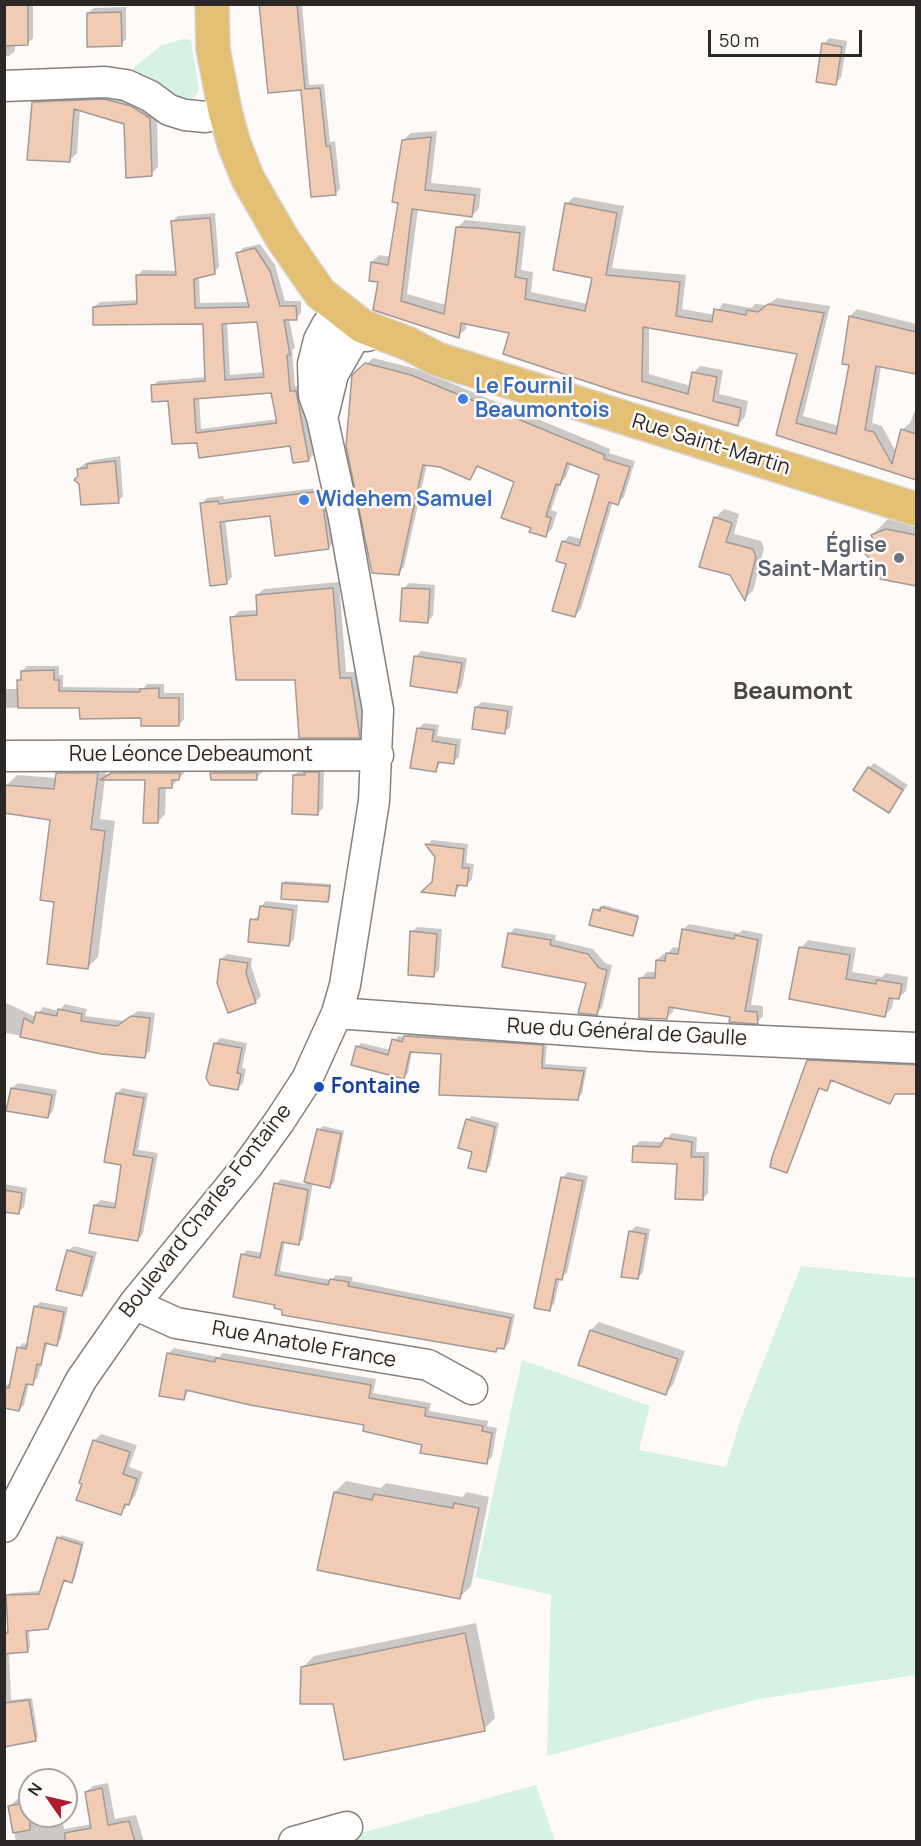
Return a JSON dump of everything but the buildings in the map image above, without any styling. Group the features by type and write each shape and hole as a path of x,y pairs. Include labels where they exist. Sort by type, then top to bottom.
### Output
{"main road":[{"path":"212,4 213,49 210,98 219,112 248,179 282,238 344,322"},
{"name":"Rue Saint-Martin","path":"344,322 409,344 437,359 916,509"}],"street":[{"path":"4,86 105,82 126,85 150,96 169,110 196,116 219,112"},
{"name":"Boulevard Charles Fontaine","path":"4,1527 81,1380 134,1304 248,1165 307,1079 337,1013 345,985 362,884 378,755 378,710 344,518 322,417 314,395 314,364 319,340 344,322"},
{"name":"Rue Léonce Debeaumont","path":"4,756 378,755"},
{"name":"Rue du Général de Gaulle","path":"337,1013 651,1036 916,1048"},
{"name":"Rue Anatole France","path":"134,1304 176,1323 428,1365 472,1389"},
{"path":"294,1842 346,1827"}],"green space":[{"path":"183,39 191,40 199,89 195,96 185,104 128,73 160,46"},
{"path":"801,1266 916,1278 916,1675 759,1699 547,1756 551,1595 475,1577 522,1360 650,1406 639,1450 726,1467 740,1421"},
{"path":"536,1785 555,1841 328,1842"}],"place":[{"name":"Le Fournil Beaumontois","path":"463,399"},
{"name":"Widehem Samuel","path":"304,500"},
{"name":"Église Saint-Martin","path":"899,558"},
{"name":"Fontaine","path":"319,1087"}],"district":[{"name":"Beaumont","path":"793,692"}]}
